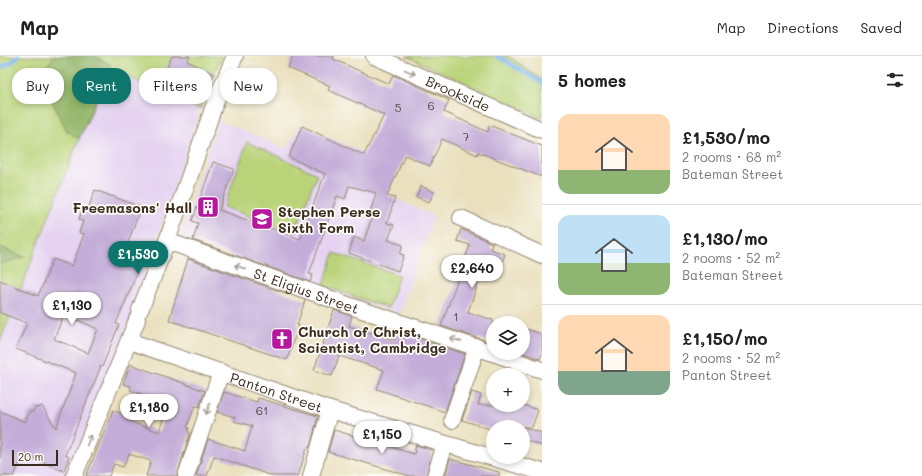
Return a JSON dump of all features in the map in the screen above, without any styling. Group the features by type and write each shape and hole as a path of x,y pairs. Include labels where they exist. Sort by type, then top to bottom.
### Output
{"street":[{"path":"74,476 167,241 216,100 235,56"},
{"name":"Brookside","path":"374,56 542,130"},
{"path":"460,218 542,255"},
{"name":"St Eligius Street","path":"167,241 362,310 486,350"},
{"name":"Panton Street","path":"128,341 330,410 542,472"},
{"path":"452,420 477,347"},
{"name":"St Eligius Street","path":"513,360 542,370"},
{"path":"186,476 221,372"},
{"path":"311,476 330,410"},
{"path":"435,476 444,444"}],"shaded area":[{"path":"0,56 222,56 212,79 212,68 139,68 139,104 202,104 126,330 68,476 0,476"},
{"path":"393,71 419,82 405,114 417,129 387,195 434,216 399,314 179,238 218,120 287,149 299,124 362,152 356,167 381,116 376,113"}],"green space":[{"path":"0,56 222,56 212,78 212,68 139,68 139,82 131,78 131,68 72,68 72,104 94,104 79,139 0,342"},
{"path":"54,56 93,56 110,64 110,68 72,68 72,104 94,104 79,139 67,131 53,104 64,104 64,68 45,68"},
{"path":"406,56 508,56 542,80 542,118"},
{"path":"189,104 201,104 200,109"},
{"path":"247,142 317,174 295,233 224,207"},
{"path":"0,247 25,257 0,264"},
{"path":"334,253 399,275 388,308 323,286"}],"building":[{"path":"172,56 190,56 187,61 202,68 167,68"},
{"path":"293,56 334,56 333,59 389,84 393,75 449,100 444,112 488,132 489,125 542,146 542,177 478,152 477,155 442,139 430,166 405,155 387,196 395,198 387,223 394,225 388,240 403,245 400,254 404,255 398,271 349,253 354,237 364,241 372,217 369,216 376,193 349,186 345,199 337,196 309,274 313,275 310,282 193,240 198,223 192,221 213,162 234,169 219,210 300,239 325,174 289,157 302,126 364,155 384,115 328,90 330,86 288,68"},
{"path":"421,186 434,192 429,202 416,197"},
{"path":"95,190 141,207 127,245 145,254 116,324 119,325 65,455 69,457 64,471 24,454 14,476 0,476 0,411 25,422 30,411 33,412 35,407 38,408 42,406 56,428 76,373 16,349 27,323 0,313 0,280 38,296 53,259 72,266 84,234 79,233 83,221 79,219 83,207 88,209","holes":["64,314 98,329 88,353 54,339"]},
{"path":"461,229 492,243 490,249 505,254 500,269 485,263 468,312 486,318 486,341 441,326 470,245 457,241"},
{"path":"188,259 305,300 297,325 299,325 287,360 169,320"},
{"path":"334,310 352,316 349,326 394,340 397,331 465,354 445,412 377,389 384,370 339,356 332,376 314,370"},
{"path":"530,330 542,334 542,354 540,359 530,355"},
{"path":"130,364 205,391 199,407 195,406 187,427 189,428 188,432 190,433 177,476 146,476 151,461 129,454 123,467 114,464 109,476 86,476 113,410 128,416 127,419 134,423 159,432 167,403 130,390 131,386 123,384"},
{"path":"224,392 257,402 258,398 318,416 310,447 307,448 298,476 272,476 214,456 207,476 196,476 208,439 245,451 252,426 234,421 235,417 217,412"},
{"path":"472,392 481,395 478,405 486,405 486,412 530,412 530,407 538,410 532,427 530,427 530,420 486,420 486,428 462,420"},
{"path":"530,429 542,433 542,446 530,442"},
{"path":"334,430 414,454 416,445 433,450 426,476 410,476 328,452"},
{"path":"450,459 499,472 499,476 445,476"}],"waterway":[{"path":"0,68 12,62 18,56"},
{"path":"497,56 542,83"}],"place":[{"name":"Freemasons' Hall","path":"208,207"},
{"name":"Stephen Perse Sixth Form","path":"262,219"},
{"name":"Church of Christ, Scientist, Cambridge","path":"282,339"}]}
